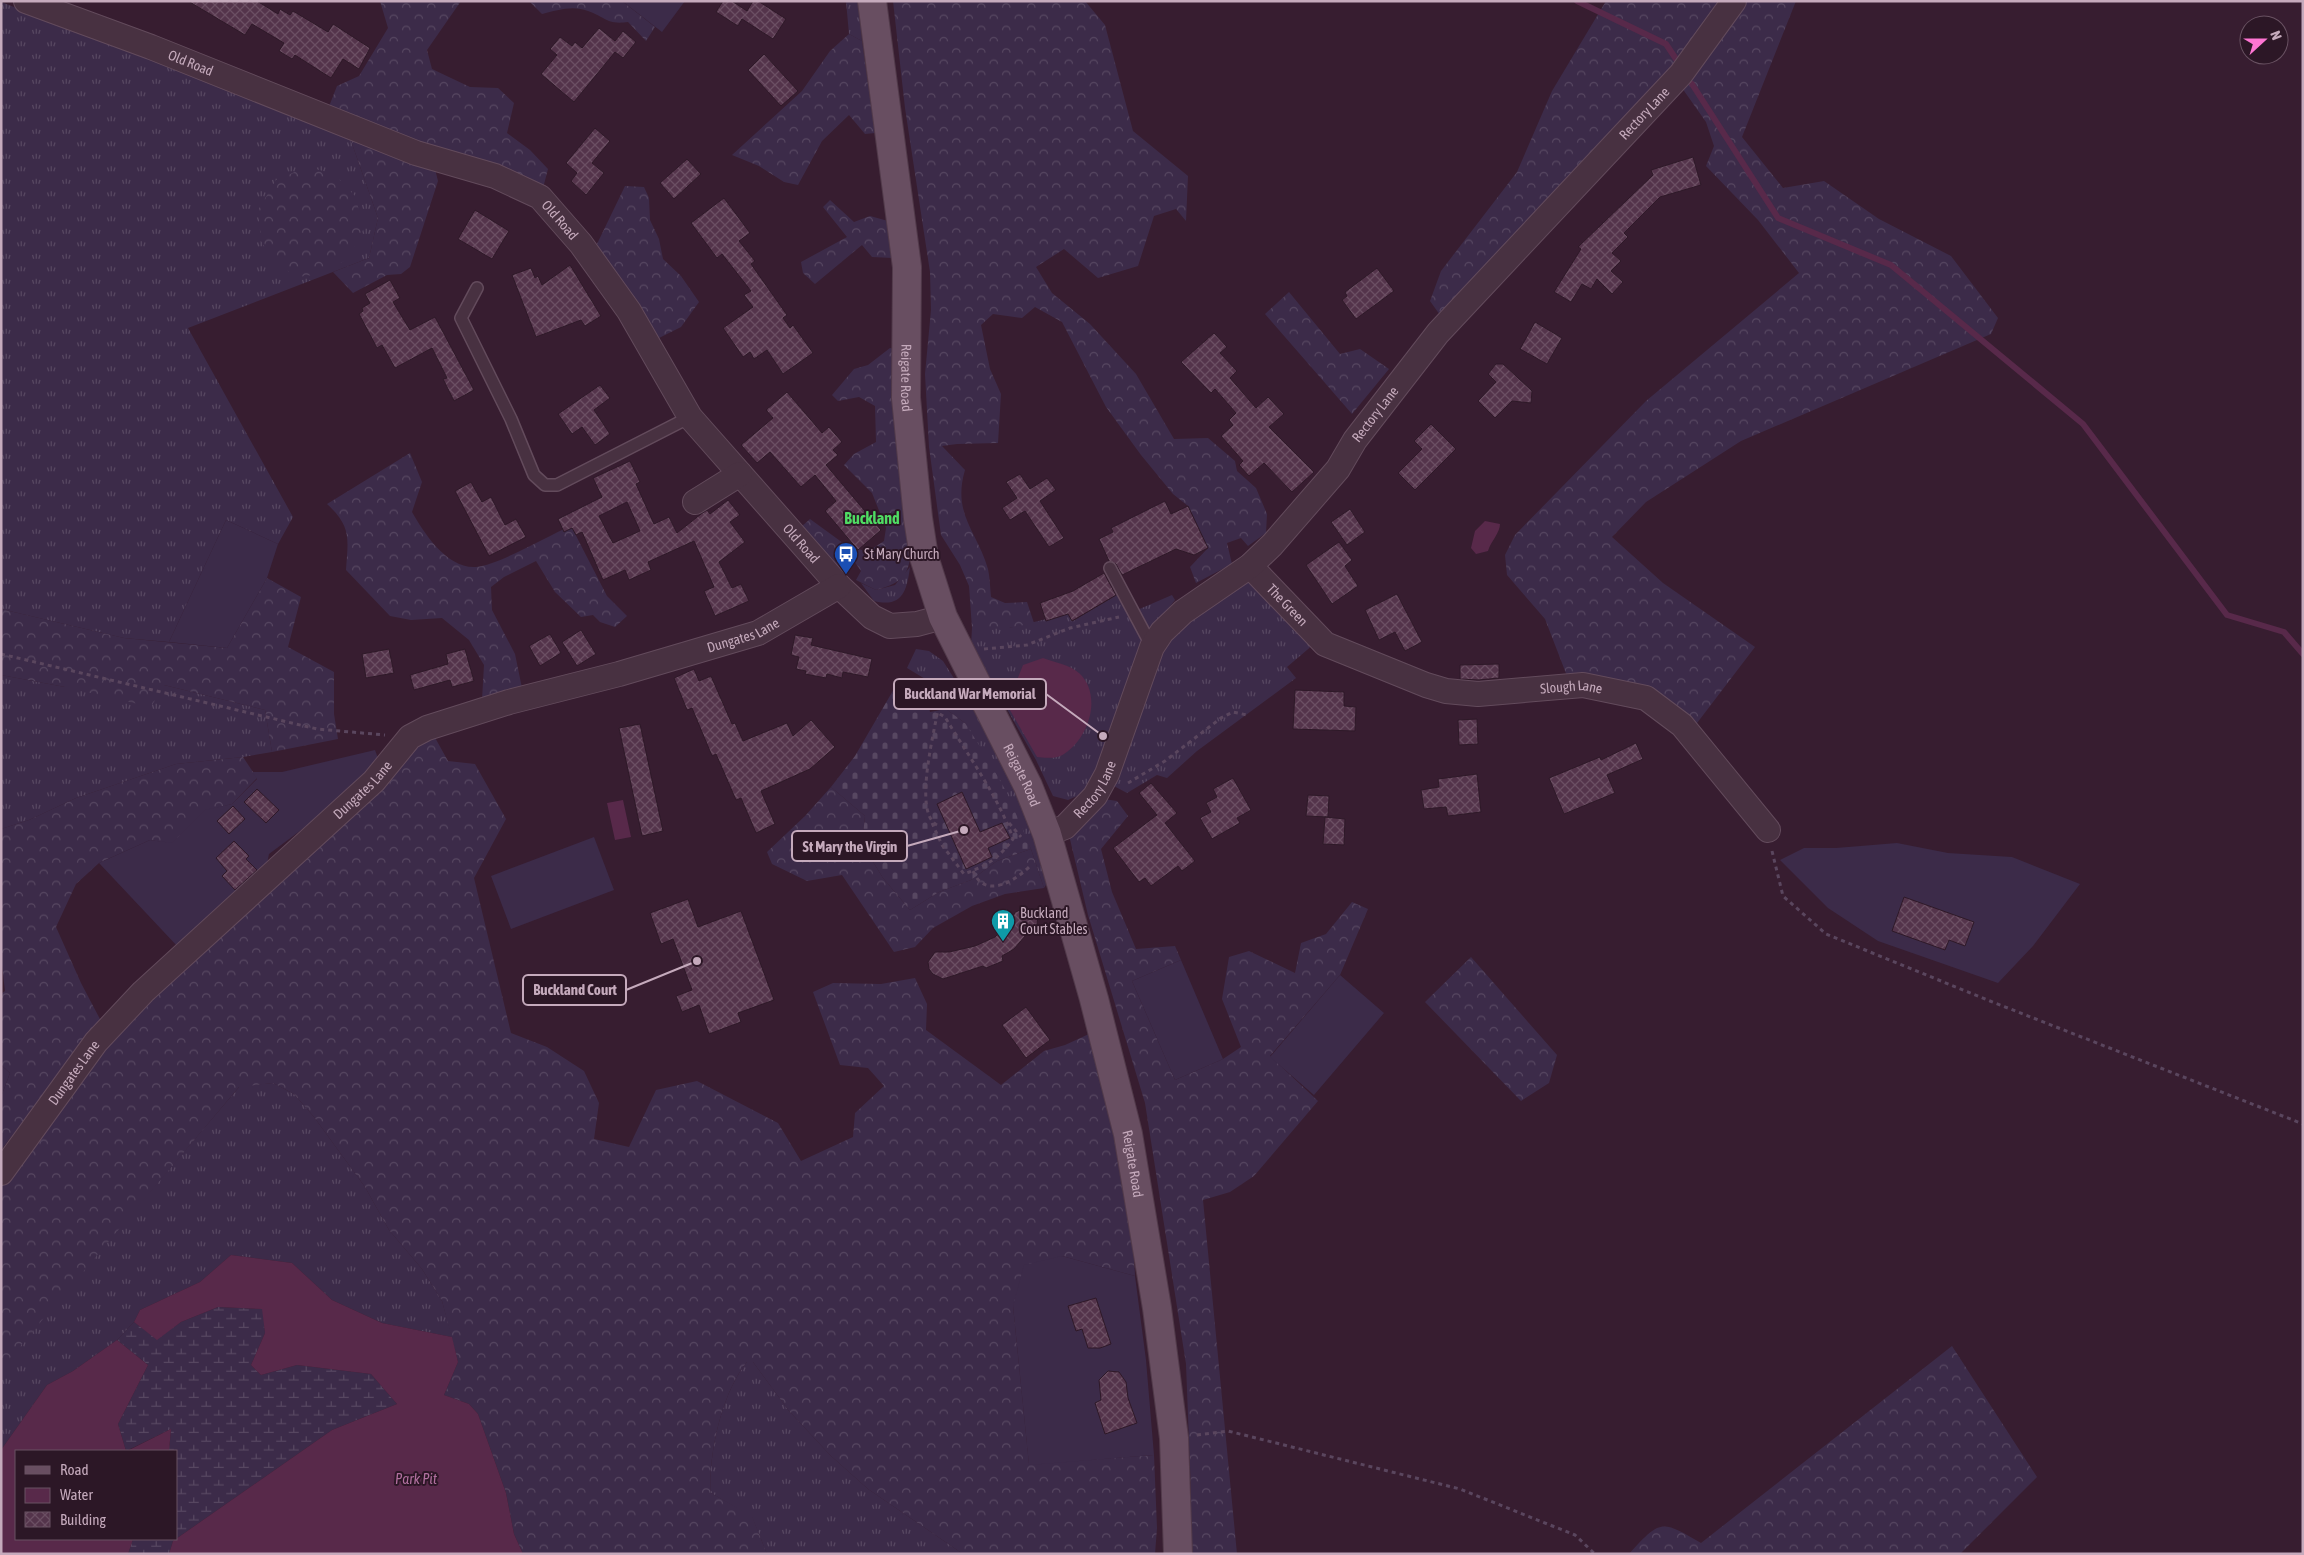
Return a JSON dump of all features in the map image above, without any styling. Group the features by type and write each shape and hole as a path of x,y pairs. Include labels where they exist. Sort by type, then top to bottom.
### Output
{"main road":[{"name":"Reigate Road","path":"872,1 907,267 906,398 924,557 943,617 1028,786 1035,838 1094,999 1132,1148 1157,1308 1174,1438 1178,1554"}],"street":[{"name":"Old Road","path":"26,1 152,47 416,153 495,176 540,197 581,244 629,311 690,417 839,586 872,618 890,626 917,624 943,617"},
{"name":"Rectory Lane","path":"1035,838 1065,828 1095,796 1107,774 1152,647 1162,632 1183,612 1250,566 1272,545 1338,469 1355,440 1438,333 1680,74 1734,1"},
{"path":"695,502 740,474"},
{"name":"The Green","path":"1250,566 1325,644"},
{"name":"Dungates Lane","path":"1,1173 96,1042 143,992 374,781 410,737 427,728 509,702 619,674 758,634 839,586"},
{"name":"Slough Lane","path":"1325,644 1396,674 1446,691 1478,694 1583,685 1646,698 1682,725 1768,830"}],"lane":[{"path":"477,288 461,318 511,419 534,475 545,485 557,485 690,417"},
{"path":"1110,568 1152,647"}],"path":[{"path":"960,654 1027,645 1070,628 1135,614"},
{"path":"1,654 317,729 410,737"},
{"path":"938,713 945,717 1004,817 1013,839 1002,855 986,866 964,874 942,845 927,812 926,778 939,703 978,689"},
{"path":"1127,783 1165,761 1221,718 1233,712 1247,715"},
{"path":"1004,817 1035,838"},
{"path":"932,822 937,825"},
{"path":"1768,830 1783,896 1826,934 1990,1001 2303,1124"},
{"path":"973,871 980,883 990,886 1008,882 1025,872 1032,863"},
{"path":"1174,1438 1228,1431 1460,1489 1575,1535 1596,1554"}],"green space":[{"path":"380,1 461,1 427,50 432,69 470,87 498,88 514,103 507,133 530,150 548,169 543,188 328,109 337,86 359,76 388,28"},
{"path":"529,1 622,1 655,27 646,41 628,22 610,21 594,13 577,8 542,14"},
{"path":"622,1 685,1 662,32"},
{"path":"846,1 859,1 862,41 849,34"},
{"path":"893,1 1085,1 1105,25 1133,131 1188,176 1186,221 1176,209 1154,216 1138,266 1098,278 1064,249 1036,267 1052,293 1090,324 1136,374 1174,439 1208,438 1235,461 1237,471 1256,488 1267,514 1266,533 1248,546 1241,538 1227,543 1232,564 1196,583 1190,567 1208,548 1188,506 1173,494 1141,455 1106,407 1062,322 1035,307 1022,318 993,314 981,325 990,369 1001,394 998,443 942,446 965,470 962,485 964,511 988,569 991,597 1005,603 1027,602 1034,623 1009,628 972,628 969,586 960,565 941,535 929,447 925,374 931,310 930,272 905,108"},
{"path":"1606,1 1720,1 1667,75 1596,146 1440,315 1430,301 1441,271 1517,172 1552,91"},
{"path":"1743,1 1796,1 1742,137 1783,188 1824,181 1879,219 1951,256 1998,318 1991,334 1741,441 1646,502 1612,537 1663,583 1755,647 1694,727 1567,676 1545,619 1507,575 1505,555 1515,535 1646,401 1799,273 1758,220 1706,166 1714,146 1706,122 1682,88"},
{"path":"1,2 349,135 378,218 369,258 188,328 293,517 278,544 226,520 169,642 124,638 1,609"},
{"path":"849,34 862,41 875,133 865,134 849,115 822,141 798,185 784,182 759,166 732,155 802,91 830,51"},
{"path":"349,135 435,169 438,181 410,267 401,274 387,275 353,293 333,272 369,258 378,218"},
{"path":"312,168 334,174 356,197 363,230 349,258 321,274 297,277 274,262 261,241 258,210 276,180 297,171"},
{"path":"625,186 644,187 649,198 650,220 659,239 663,259 681,276 699,302 681,327 657,339 608,267 597,244"},
{"path":"830,200 854,222 870,216 888,221 893,258 872,257 862,245 815,284 803,273 801,262 847,237 823,207"},
{"path":"1289,292 1340,354 1360,349 1389,369 1352,414 1265,314"},
{"path":"890,348 894,349 912,544 909,563 904,576 893,584 876,590 856,580 861,571 854,561 844,568 832,563 801,527 810,519 843,543 867,552 884,541 886,528 872,493 844,465 854,454 876,442 875,406 859,397 838,401 832,395 854,369 868,365"},
{"path":"410,453 422,482 412,512 423,530 446,556 465,566 476,567 486,565 510,556 571,526 607,596 627,616 615,627 600,622 593,615 581,617 555,592 536,561 504,577 491,587 492,610 515,654 522,688 482,700 484,665 469,640 442,618 411,620 390,616 346,570 347,534 345,527 327,504"},
{"path":"226,520 278,544 267,578 227,648 169,642"},
{"path":"910,567 905,590 897,600 891,602 874,601 861,583 876,590 895,585"},
{"path":"267,578 301,597 288,647 334,672 334,714 338,739 272,752 265,710 164,685 151,707 65,687 1,675 1,609 124,638 227,648"},
{"path":"1239,581 1252,583 1314,644 1287,667 1296,678 1197,751 1167,778 1157,775 1127,793 1112,785 1167,637"},
{"path":"1117,595 1128,614 1172,595 1175,600 1151,631 1106,755 1084,793 1068,800 1053,796 1036,760 971,646 972,628 1009,628 1068,614 1073,621"},
{"path":"916,649 929,651 943,661 990,740 1029,824 1048,882 1044,888 1031,849 965,723 946,709 950,694 907,668"},
{"path":"1,675 65,687 164,685 265,710 272,752 176,764 76,798 29,820 1,829"},
{"path":"898,682 911,684 928,703 930,712 946,709 965,723 1007,793 1031,849 997,861 971,880 939,892 910,910 883,878 862,844 865,816 831,787 855,756"},
{"path":"433,734 448,761 475,764 506,819 474,878 511,1033 547,1047 584,1071 599,1103 594,1139 629,1147 656,1090 697,1081 778,1123 801,1161 853,1137 855,1113 884,1086 868,1068 840,1065 813,992 833,983 881,984 915,978 927,1004 926,1030 1001,1085 1044,1051 1065,1045 1089,1034 1112,1123 1124,1184 1133,1245 1135,1276 1062,1256 1013,1306 1029,1464 1154,1455 1157,1528 1155,1554 963,1554 868,1489 830,1455 789,1411 753,1362 747,1362 730,1390 718,1424 712,1461 711,1493 752,1516 767,1554 523,1554 514,1534 506,1493 478,1414 469,1404 444,1395 458,1362 442,1301 422,1269 389,1230 365,1187 314,1117 294,1094 273,1083 239,1087 1,1369 1,1185 101,1046 412,744"},
{"path":"375,750 379,761 332,807 269,854 266,869 178,947 99,863 150,840 172,843 205,810 232,804 257,779 252,772 282,772"},
{"path":"243,757 257,778 232,804 205,811 172,844 150,840 99,863 76,884 56,927 81,983 101,1021 1,1150 1,1097 10,1073 1,1065 1,994 5,991 1,957 1,829 29,820 76,798 176,764"},
{"path":"831,787 865,816 862,844 883,878 910,910 939,892 971,880 997,861 1031,849 1044,888 1005,894 972,906 933,928 915,947 894,952 842,875 807,881 772,864 767,852 805,816"},
{"path":"1104,799 1117,801 1128,816 1101,849 1112,892 1136,949 1175,946 1181,960 1132,981 1175,1080 1223,1059 1241,1047 1222,999 1229,957 1249,951 1295,973 1301,943 1326,934 1352,902 1368,909 1340,975 1270,1056 1318,1101 1254,1176 1230,1192 1203,1200 1237,1554 1190,1554 1191,1493 1186,1364 1145,1103 1088,915 1069,835"},
{"path":"594,837 614,890 511,929 491,876"},
{"path":"1897,843 1948,853 2012,857 2080,884 2033,946 1998,983 1878,941 1828,908 1780,860 1804,848 1836,848"},
{"path":"1471,957 1557,1055 1549,1083 1521,1101 1425,1002"},
{"path":"1181,960 1223,1059 1175,1080 1132,981"},
{"path":"1340,975 1384,1013 1314,1095 1270,1057"},
{"path":"1,1065 10,1073 1,1097"},
{"path":"273,1083 294,1094 314,1117 365,1187 389,1230 422,1269 442,1301 452,1337 382,1323 332,1300 292,1263 231,1255 200,1282 140,1310 134,1322 117,1340 73,1371 47,1385 1,1450 1,1369 5,1362 240,1086"},
{"path":"1062,1256 1135,1276 1146,1360 1154,1455 1029,1465 1013,1306 1024,1265"},
{"path":"218,1307 263,1309 265,1333 251,1365 261,1375 297,1365 371,1374 397,1404 332,1430 178,1538 178,1450 169,1450 171,1429 126,1450 118,1424 148,1365 117,1340 134,1322 157,1339 181,1322"},
{"path":"1952,1346 2037,1477 1960,1554 1629,1554 1648,1534 1662,1527 1677,1530 1701,1543"},
{"path":"747,1362 753,1362 789,1411 830,1455 868,1489 963,1554 767,1554 752,1517 711,1493 714,1443 719,1424 730,1390"},
{"path":"133,1540 174,1540 169,1554 128,1554"}],"water":[{"path":"1485,521 1500,524 1500,527 1488,551 1476,554 1471,548 1475,531"},
{"path":"1043,658 1067,666 1079,673 1086,682 1091,704 1090,716 1086,727 1073,747 1061,756 1047,758 1037,757 1007,705 1023,665"},
{"path":"623,800 631,837 615,840 607,803"},
{"name":"Park Pit","path":"231,1255 292,1263 332,1300 382,1323 452,1337 458,1362 444,1395 469,1404 478,1414 506,1493 514,1534 523,1554 169,1554 173,1541 178,1540 178,1538 332,1430 397,1404 371,1374 297,1365 261,1375 251,1365 265,1333 262,1309 218,1307 181,1322 157,1340 134,1322 140,1310 200,1282"},
{"path":"117,1340 148,1365 118,1424 126,1450 15,1450 15,1540 133,1540 128,1554 1,1554 1,1450 47,1385 73,1371"},
{"path":"171,1429 169,1450 129,1450"}],"building":[{"path":"188,1 257,1 278,14 280,9 290,15 293,11 328,32 333,24 370,48 359,69 343,59 331,78 295,55 292,59 279,51 284,43 252,24 245,35"},
{"path":"723,1 732,1 747,11 753,1 758,1 786,19 773,39 742,19 738,26 716,12"},
{"path":"599,28 615,41 623,31 636,42 623,58 615,52 574,102 541,74 557,55 550,49 560,37 572,46 575,42 582,48"},
{"path":"764,54 798,91 781,106 748,70"},
{"path":"595,128 610,141 592,163 604,173 586,195 571,181 577,173 566,163"},
{"path":"1693,157 1701,185 1660,197 1624,233 1628,237 1612,253 1621,261 1611,271 1623,282 1612,294 1597,279 1591,289 1582,284 1571,302 1554,292 1581,249 1578,247 1653,175 1651,170"},
{"path":"687,159 701,174 674,199 660,183"},
{"path":"724,198 750,233 739,241 755,261 751,264 787,315 783,318 790,328 793,325 813,353 783,374 767,350 754,359 750,352 743,357 723,328 753,307 744,295 751,291 722,254 717,258 691,223"},
{"path":"475,210 509,231 492,259 458,239"},
{"path":"570,265 601,316 585,326 581,320 536,337 512,275 531,268 535,278 538,276 542,285"},
{"path":"1377,268 1394,291 1356,319 1342,300 1347,296 1345,292"},
{"path":"390,280 400,298 393,302 410,330 435,317 474,390 454,401 443,379 447,378 432,348 395,368 382,345 377,348 359,314 363,311 362,308 370,303 365,294"},
{"path":"1535,322 1562,338 1547,364 1520,349"},
{"path":"1214,333 1227,347 1220,353 1237,371 1230,378 1256,408 1268,397 1284,414 1269,427 1314,472 1292,492 1264,463 1249,476 1239,465 1243,461 1221,436 1233,425 1229,420 1236,413 1215,389 1211,393 1181,362"},
{"path":"1496,364 1503,364 1532,391 1531,403 1512,401 1495,418 1478,401 1496,382 1488,374"},
{"path":"600,385 610,398 594,410 610,434 595,445 582,427 572,434 558,414"},
{"path":"787,392 822,433 829,427 842,442 833,450 838,455 826,465 881,530 858,550 825,511 836,501 815,475 801,487 770,452 757,463 741,445 773,418 766,410"},
{"path":"1431,424 1456,449 1415,490 1398,473 1422,449 1414,441"},
{"path":"630,461 640,482 636,484 654,524 669,517 677,533 707,510 710,514 728,500 740,515 730,522 745,542 719,562 732,588 741,584 749,601 715,616 704,591 714,587 694,541 648,562 651,570 629,580 625,570 603,580 582,532 576,535 572,528 564,532 558,519 602,497 593,478","holes":["627,502 640,531 613,543 599,516"]},
{"path":"1020,474 1030,489 1047,478 1056,490 1040,501 1064,538 1049,547 1025,511 1010,520 1002,508 1017,498 1006,482"},
{"path":"471,482 482,502 491,497 505,525 516,519 526,537 489,556 455,491"},
{"path":"1165,501 1171,514 1188,506 1208,548 1194,555 1176,549 1122,575 1116,564 1109,561 1099,539 1113,532 1111,528"},
{"path":"1350,509 1365,532 1347,545 1331,522"},
{"path":"1339,542 1352,560 1345,566 1358,586 1332,604 1306,565"},
{"path":"1104,573 1116,595 1072,621 1068,614 1046,621 1040,603 1073,591"},
{"path":"1397,594 1422,642 1405,651 1395,632 1379,640 1365,610"},
{"path":"581,630 596,654 577,666 562,642"},
{"path":"550,634 561,653 540,666 529,646"},
{"path":"795,635 813,638 811,645 872,659 868,677 843,672 842,678 827,674 826,678 805,674 806,671 796,669 799,657 791,655"},
{"path":"389,649 394,673 366,678 362,654"},
{"path":"465,649 474,681 452,687 450,680 414,690 410,675 448,664 446,654"},
{"path":"1499,664 1499,678 1460,679 1460,665"},
{"path":"694,669 699,681 711,676 732,724 735,723 743,741 787,723 793,736 811,720 835,747 810,769 761,791 775,824 756,833 741,798 736,800 716,754 712,756 692,708 687,710 674,678"},
{"path":"1295,690 1344,692 1344,706 1356,707 1355,731 1293,729"},
{"path":"1477,719 1478,744 1459,745 1458,720"},
{"path":"640,724 663,831 642,836 619,728"},
{"path":"1636,743 1643,759 1607,775 1615,793 1564,814 1549,778 1600,757 1601,760"},
{"path":"1477,774 1481,812 1448,816 1446,807 1424,809 1421,790 1439,787 1438,779"},
{"path":"1233,778 1251,810 1237,818 1240,823 1212,839 1200,818 1211,812 1206,803 1217,797 1213,789"},
{"path":"1151,783 1177,813 1165,823 1195,861 1182,871 1178,866 1151,886 1145,878 1139,882 1113,848 1157,815 1139,793"},
{"path":"257,789 279,810 266,823 244,802"},
{"path":"962,792 980,832 1002,823 1010,838 988,848 992,857 966,869 937,804"},
{"path":"1308,795 1329,796 1328,817 1306,816"},
{"path":"233,806 245,819 229,834 217,821"},
{"path":"1325,817 1345,819 1344,845 1323,844"},
{"path":"234,841 249,856 246,859 257,870 235,890 222,876 227,871 216,858"},
{"path":"1904,897 1974,922 1965,946 1949,940 1945,950 1892,931"},
{"path":"688,899 698,927 741,911 774,1000 738,1013 741,1022 709,1034 699,1005 682,1012 676,996 692,990 673,939 661,944 650,913"},
{"name":"Buckland Court Stables","path":"1026,908 1034,911 1038,917 1036,930 1026,935 1014,949 1002,956 1003,961 986,968 983,966 943,979 933,974 929,969 928,962 935,952 949,952 975,946 995,937 1011,922 1015,912"},
{"path":"1026,1007 1050,1040 1026,1058 1002,1025"},
{"path":"1096,1298 1111,1344 1100,1348 1088,1348 1082,1329 1076,1331 1068,1306"},
{"path":"1108,1371 1119,1372 1126,1382 1128,1398 1137,1423 1105,1434 1095,1403 1101,1400 1099,1380"}],"waterway":[{"path":"1577,1 1666,44 1676,59"},
{"path":"1692,84 1778,218 1891,265 2083,424 2227,615 2284,632 2303,654"}],"place":[{"name":"St Mary Church","path":"846,575"},
{"name":"Buckland War Memorial","path":"1103,736"},
{"name":"St Mary the Virgin","path":"964,830"},
{"name":"Buckland Court Stables","path":"1003,942"},
{"name":"Buckland Court","path":"697,961"}],"district":[{"name":"Buckland","path":"872,518"}]}
